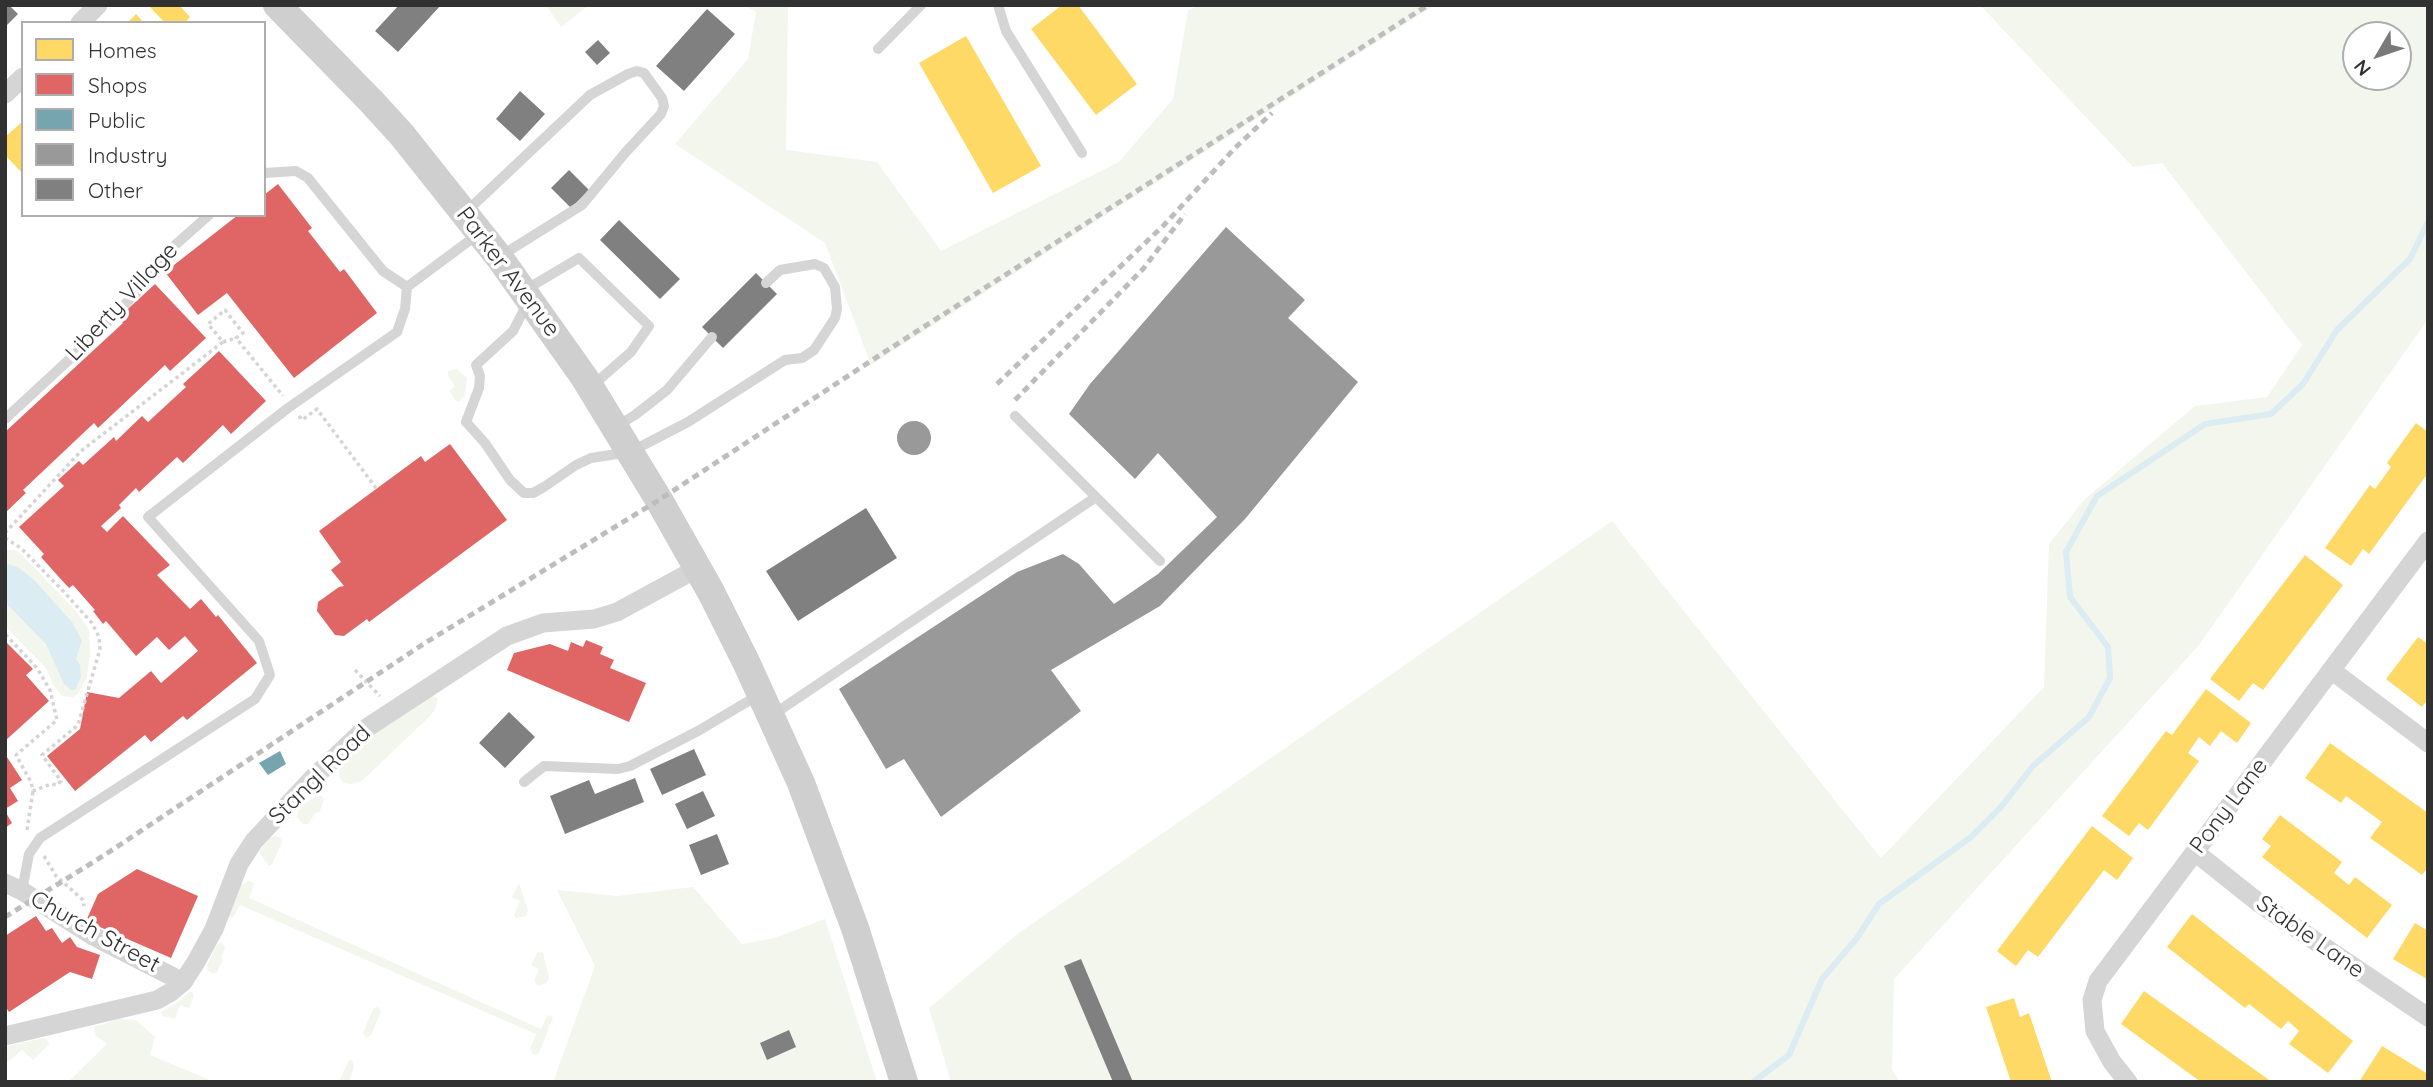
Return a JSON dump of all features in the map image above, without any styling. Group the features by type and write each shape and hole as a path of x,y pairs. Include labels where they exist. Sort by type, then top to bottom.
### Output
{"main road":[{"name":"Parker Avenue","path":"277,5 371,101 499,257 590,387 698,568 766,705 801,783 838,878 904,1082"}],"street":[{"path":"82,21 98,5"},
{"path":"5,94 21,79"},
{"name":"Pony Lane","path":"2128,1082 2112,1062 2095,1031 2092,1000 2098,981 2428,541"},
{"name":"Stangl Road","path":"5,1036 157,1000 171,992 184,982 214,929 239,864 254,841 312,779 365,729 507,636 543,623 594,618 617,612 698,568"},
{"path":"2331,670 2428,743"},
{"name":"Stable Lane","path":"2195,852 2259,902 2428,1017"},
{"name":"Church Street","path":"14,887 93,936 184,982"}],"lane":[{"path":"878,49 921,5"},
{"path":"998,5 1006,31 1082,153"},
{"path":"14,887 29,853 40,838 255,699 270,675 260,641 148,517 291,406 397,332 405,309 407,287 472,223 590,95 628,74 637,71 644,73 662,98 664,106 661,114 625,152 582,205 499,257"},
{"path":"266,173 296,171 308,178 383,271 407,287"},
{"name":"Liberty Village","path":"5,419 139,290 156,262 207,217"},
{"path":"590,387 631,352 649,326 579,258 527,295 513,331 476,365 480,388 466,422 485,443 510,480 524,493 533,493 576,465 592,458 630,452 688,422 785,360 802,358 814,350 835,318 837,309 835,287 824,268 815,264 780,270 766,283"},
{"path":"615,427 652,403 712,337"},
{"path":"1015,416 1160,561"},
{"path":"524,782 544,766 618,769 630,766 698,731 766,705 1096,497"}],"path":[{"path":"33,791 51,784 57,785 61,781 42,755 78,725 100,649 99,637 92,623 64,592 21,548 5,536 81,451 223,342 243,333 225,310 208,324 223,342"},
{"path":"236,338 302,420 317,409 376,488"},
{"path":"5,635 37,668 50,690 57,720 16,755 33,791 26,834 36,844 56,876 83,900 85,913"},
{"path":"355,670 392,709"}],"shaded area":[{"path":"546,5 589,5 561,27"},
{"path":"744,5 788,5 786,150 877,162 941,251 1119,162 1173,99 1188,10 1201,5 1435,5 871,365 825,243 675,144 748,59 756,12"},
{"path":"1980,5 2428,5 2428,319 2199,645 1894,979 1892,1070 1900,1082 951,1082 929,1008 1019,933 1612,521 1881,858 2044,687 2049,544 2086,498 2195,406 2267,397 2302,345 2162,163 2133,167"},
{"path":"457,369 467,378 465,394 459,402 449,391 455,386 448,376 448,371"},
{"path":"5,550 20,553 77,612 89,630 87,677 78,694 73,697 62,696 46,668 5,626"},
{"path":"9,564 34,580 72,622 82,641 76,659 80,665 81,677 75,690 64,684 46,644 5,602 5,565"},
{"path":"432,695 438,699 430,716 362,781 344,783 339,776 340,766 370,737"},
{"path":"322,796 324,800 319,813 316,812 308,824 303,824 297,817 299,806"},
{"path":"280,837 282,842 269,866 259,852 269,838"},
{"path":"250,881 254,884 249,898 541,1029 549,1015 553,1017 540,1051 537,1055 530,1049 536,1034 240,905 234,916 228,917 240,887"},
{"path":"519,883 528,910 526,916 516,918 514,915 520,901 512,897"},
{"path":"693,887 742,944 774,938 825,919 877,1082 553,1082 595,966 557,890 617,896"},
{"path":"221,942 225,947 221,958 223,960 213,974 207,970 207,966 216,946"},
{"path":"538,952 543,953 549,978 546,983 538,986 534,981 539,969 531,965"},
{"path":"189,992 194,995 189,1008 180,1005 175,1019 163,1016 161,1013 164,1010"},
{"path":"377,1007 381,1012 371,1035 366,1038 363,1033 373,1009"},
{"path":"119,1019 136,1020 155,1037 150,1055 215,1082 68,1082 107,1044 95,1035 94,1027"},
{"path":"47,1039 49,1044 33,1060 22,1050 5,1064 5,1047"},
{"path":"349,1060 352,1060 354,1066 349,1082 339,1082"}],"building: Homes":[{"path":"148,5 179,5 190,17 187,21 163,21"},
{"path":"1062,5 1078,5 1137,84 1096,115 1031,29"},
{"path":"136,14 142,21 129,21"},
{"path":"966,36 1041,166 993,193 919,63"},
{"path":"21,123 21,172 5,155 5,137"},
{"path":"2416,423 2428,432 2428,473 2369,554 2363,549 2351,566 2325,548 2370,485 2375,489 2391,467 2387,463"},
{"path":"2305,555 2343,585 2263,690 2253,683 2239,701 2210,679"},
{"path":"2418,637 2428,644 2428,699 2422,707 2386,679"},
{"path":"2206,689 2251,723 2237,743 2221,731 2210,746 2199,737 2188,753 2199,761 2148,830 2139,823 2129,836 2102,816 2166,731 2172,735"},
{"path":"2330,743 2428,813 2428,867 2422,875 2370,838 2382,822 2346,796 2341,803 2305,778"},
{"path":"2280,815 2342,862 2334,873 2349,885 2355,877 2392,905 2367,938 2262,857 2271,846 2262,839"},
{"path":"2092,826 2133,858 2117,880 2104,870 2038,957 2028,950 2016,966 1997,951"},
{"path":"2192,914 2353,1041 2328,1073 2289,1044 2299,1031 2288,1021 2281,1029 2249,1004 2245,1008 2167,947"},
{"path":"2415,923 2428,931 2427,979 2393,959"},
{"path":"2144,991 2272,1082 2201,1082 2121,1024"},
{"path":"2014,998 2020,1017 2029,1013 2052,1082 2011,1082 1986,1007"},
{"path":"2382,1046 2428,1074 2428,1082 2359,1082"}],"building: Shops":[{"path":"278,184 312,228 308,231 340,272 344,269 377,313 294,378 227,293 198,315 165,272 235,217 266,217 266,193"},
{"path":"155,284 206,338 170,371 165,365 98,428 94,423 23,490 26,493 5,513 5,432 123,323 118,318"},
{"path":"219,351 266,401 231,434 223,425 183,463 177,457 139,492 136,488 119,505 121,508 101,526 107,532 123,516 170,565 157,575 190,609 201,599 216,617 218,615 257,663 187,720 183,716 151,742 145,735 75,791 47,756 80,729 87,692 119,698 151,671 161,683 198,651 185,636 169,650 157,637 136,656 106,621 103,624 93,611 95,610 73,585 69,588 58,576 41,557 44,554 19,527 64,486 58,480 79,461 83,465 114,437 116,441 142,416 148,422 186,387 183,384"},
{"path":"450,444 507,520 369,622 367,619 344,636 335,635 317,611 318,602 344,586 331,570 341,562 319,531 421,456 425,462"},
{"path":"586,640 603,647 600,654 614,660 610,668 646,683 629,722 507,670 514,653 550,644 568,651 571,642 583,647"},
{"path":"5,641 33,669 26,675 49,701 5,741"},
{"path":"5,754 22,780 10,788 18,801 5,809"},
{"path":"5,811 12,823 5,828"},
{"path":"137,869 198,896 171,958 86,921 98,894"},
{"path":"36,916 46,931 52,928 62,943 70,937 77,947 100,955 92,979 70,972 9,1012 5,1006 5,936"}],"building: Public":[{"path":"280,751 286,764 268,775 259,763"}],"building: Industry":[{"path":"1226,227 1305,300 1288,318 1358,382 1245,519 1160,606 1051,670 1081,711 941,817 904,759 886,769 839,689 1017,572 1063,554 1079,564 1114,604 1158,574 1217,517 1158,453 1135,479 1069,414 1090,384"},
{"path":"914,421 926,426 931,438 926,450 914,455 902,450 897,438 902,426"}],"building: Other":[{"path":"5,5 9,5 18,14 5,27"},
{"path":"399,5 441,5 398,52 375,31"},
{"path":"707,9 735,34 684,91 656,66"},
{"path":"598,40 610,53 597,65 585,52"},
{"path":"520,91 545,114 520,141 496,119"},
{"path":"569,170 589,190 571,208 551,188"},
{"path":"619,220 680,279 660,299 600,240"},
{"path":"756,273 777,294 723,348 702,327"},
{"path":"866,508 897,558 798,621 766,571"},
{"path":"509,712 535,737 505,768 479,743"},
{"path":"694,749 706,775 662,795 650,769"},
{"path":"635,778 644,802 565,834 550,796 589,780 595,794"},
{"path":"703,791 715,816 687,829 675,804"},
{"path":"717,834 729,864 701,875 689,845"},
{"path":"1081,959 1133,1082 1113,1082 1064,966"},
{"path":"789,1030 796,1047 767,1060 760,1043"}],"waterway":[{"path":"1753,1082 1789,1055 1822,979 1857,938 1879,904 1971,837 2001,807 2033,766 2089,717 2110,678 2108,647 2070,597 2066,552 2097,496 2205,424 2271,414 2303,384 2337,330 2410,259 2428,222"}],"railway":[{"path":"5,917 103,856 425,643 659,500 886,351 1428,5"},
{"path":"997,384 1164,225 1235,148 1272,113"},
{"path":"1015,400 1143,269 1185,214"}]}
